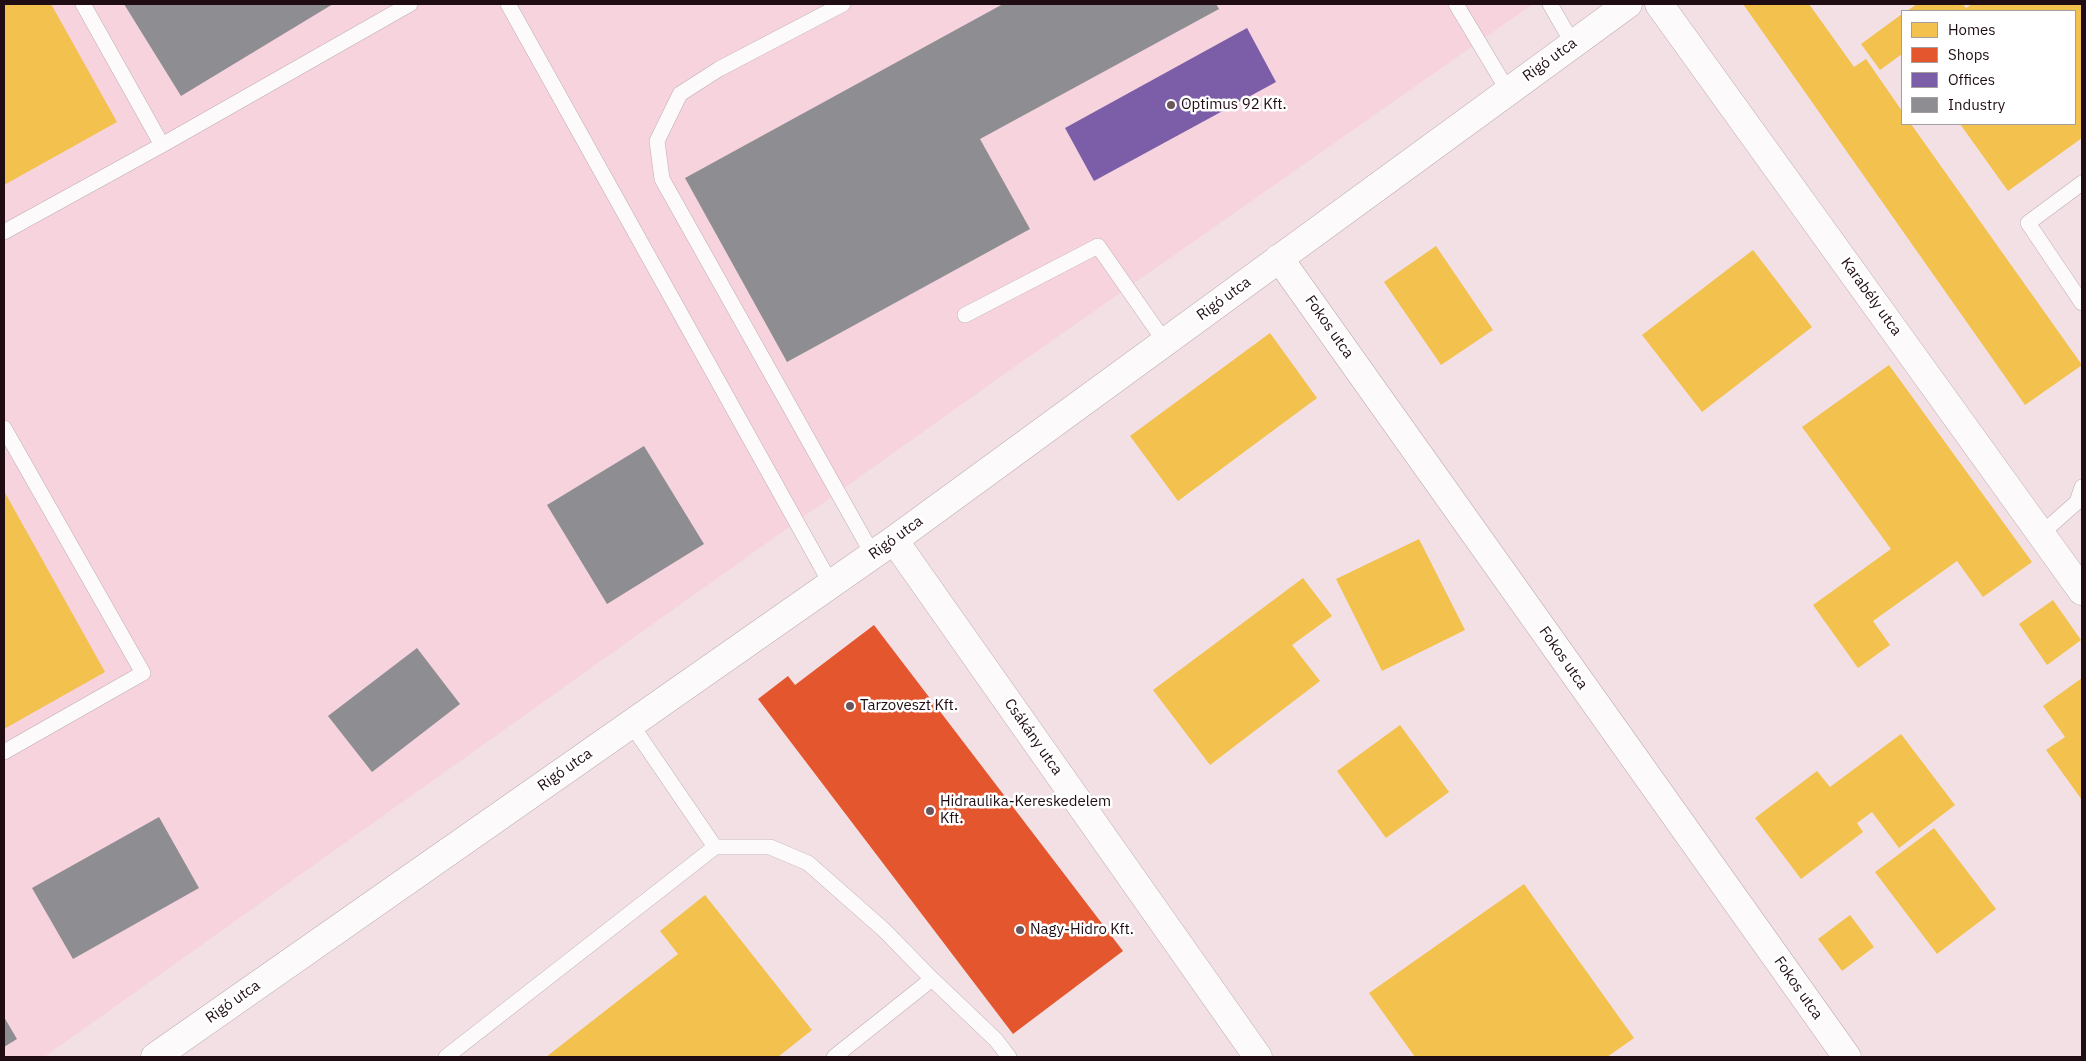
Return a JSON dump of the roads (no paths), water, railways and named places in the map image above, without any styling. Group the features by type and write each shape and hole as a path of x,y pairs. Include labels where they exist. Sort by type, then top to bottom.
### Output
{"street":[{"name":"Rigó utca","path":"155,1057 883,548 1628,4"},
{"name":"Karabély utca","path":"1659,4 2082,591"},
{"name":"Fokos utca","path":"1280,258 1847,1057"},
{"name":"Csákány utca","path":"883,548 1258,1057"}],"lane":[{"path":"83,4 162,145"},
{"path":"4,232 162,145 410,4"},
{"path":"508,4 831,584"},
{"path":"843,4 719,69 680,94 657,142 662,180 883,548"},
{"path":"1456,4 1508,91"},
{"path":"1550,4 1573,44"},
{"path":"2082,183 2028,223 2082,303"},
{"path":"965,315 1098,246 1165,342"},
{"path":"4,428 143,673 4,752"},
{"path":"2041,534 2077,502 2082,487"},
{"path":"631,724 715,847"},
{"path":"446,1057 715,847 770,847 808,863 884,930 996,1040 1009,1057"},
{"path":"834,1057 932,979"}],"place":[{"name":"Optimus 92 Kft.","path":"1171,105"},
{"name":"Tarzoveszt Kft.","path":"850,706"},
{"name":"Hidraulika-Kereskedelem Kft.","path":"930,811"},
{"name":"Nagy-Hidro Kft.","path":"1020,930"}]}
